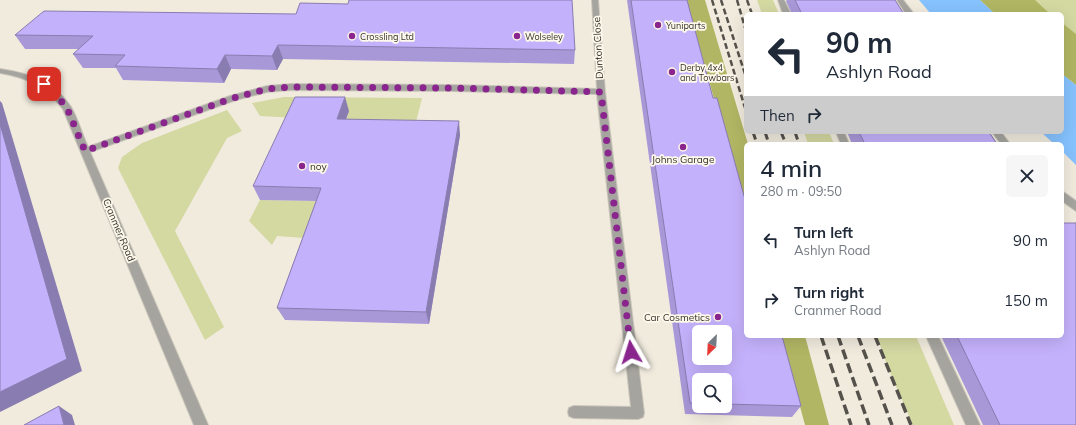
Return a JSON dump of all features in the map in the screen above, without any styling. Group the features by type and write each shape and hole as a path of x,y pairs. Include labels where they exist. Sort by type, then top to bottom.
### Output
{"street":[{"name":"Dunton Close","path":"574,412 638,413 601,92 595,0"},
{"path":"781,0 786,12"},
{"path":"900,0 909,12"},
{"name":"Cranmer Road","path":"0,71 31,78 44,84 67,108 201,425"},
{"path":"85,151 233,98 267,89 291,87 443,88 601,92"},
{"path":"998,134 1004,142"},
{"path":"1064,197 1076,207"},
{"path":"933,338 972,425"}],"green space":[{"path":"686,0 705,0 747,142 744,142 744,204"},
{"path":"757,0 773,0 778,12 761,12"},
{"path":"980,0 1076,0 1076,85 1064,76 1064,12 993,12"},
{"path":"980,0 1035,0 1048,12 993,12"},
{"path":"1064,25 1076,34 1076,85 1064,76"},
{"path":"284,97 422,98 413,134 341,132 349,111 297,118 260,116 252,103"},
{"path":"227,110 242,131 227,138 175,231 224,327 205,340 118,168 122,157 142,143"},
{"path":"805,134 830,134 833,142 807,142"},
{"path":"260,200 316,201 304,238 277,236 272,245 249,221"},
{"path":"782,338 806,338 829,425 805,425"},
{"path":"878,338 917,338 954,425 913,425 888,368"}],"water":[{"path":"919,0 980,0 993,12 929,12"},
{"path":"1064,76 1076,85 1076,165 1064,153 1064,142 1052,142 1043,134 1064,134"}],"building":[{"path":"349,0 572,0 575,50 278,45 272,56 225,55 217,69 115,66 125,55 73,54 93,36 15,35 44,11 296,14 300,3 348,4"},
{"path":"631,0 687,0 713,98 717,98 744,196 744,338 783,338 801,406 732,404 732,373 692,373 692,403 690,403"},
{"path":"795,0 895,0 903,12 801,12"},
{"path":"295,97 345,97 337,119 459,121 426,312 277,308 321,188 253,186"},
{"path":"0,124 67,359 0,392"},
{"path":"860,134 990,134 996,142 864,142"},
{"path":"1064,223 1076,223 1076,425 1000,425 958,338 1064,338"},
{"path":"59,406 64,425 24,425"}],"railway":[{"path":"712,0 744,104"},
{"path":"721,0 744,71"},
{"path":"737,0 744,24"},
{"path":"747,0 751,12"},
{"path":"754,134 756,142"},
{"path":"766,134 768,142"},
{"path":"782,134 785,142"},
{"path":"796,134 798,142"},
{"path":"822,338 851,425"},
{"path":"839,338 869,425"},
{"path":"859,338 892,425"},
{"path":"876,338 911,425"}],"place":[{"name":"Yuniparts","path":"658,25"},
{"name":"Crossling Ltd","path":"352,36"},
{"name":"Wolseley","path":"517,36"},
{"name":"Derby 4x4 and Towbars","path":"672,72"},
{"name":"Johns Garage","path":"683,147"},
{"name":"noy","path":"302,166"},
{"name":"Car Cosmetics","path":"718,317"}],"route":[{"path":"44,84 67,108 85,151 233,98 267,89 291,87 451,88 601,92 631,352"}]}
